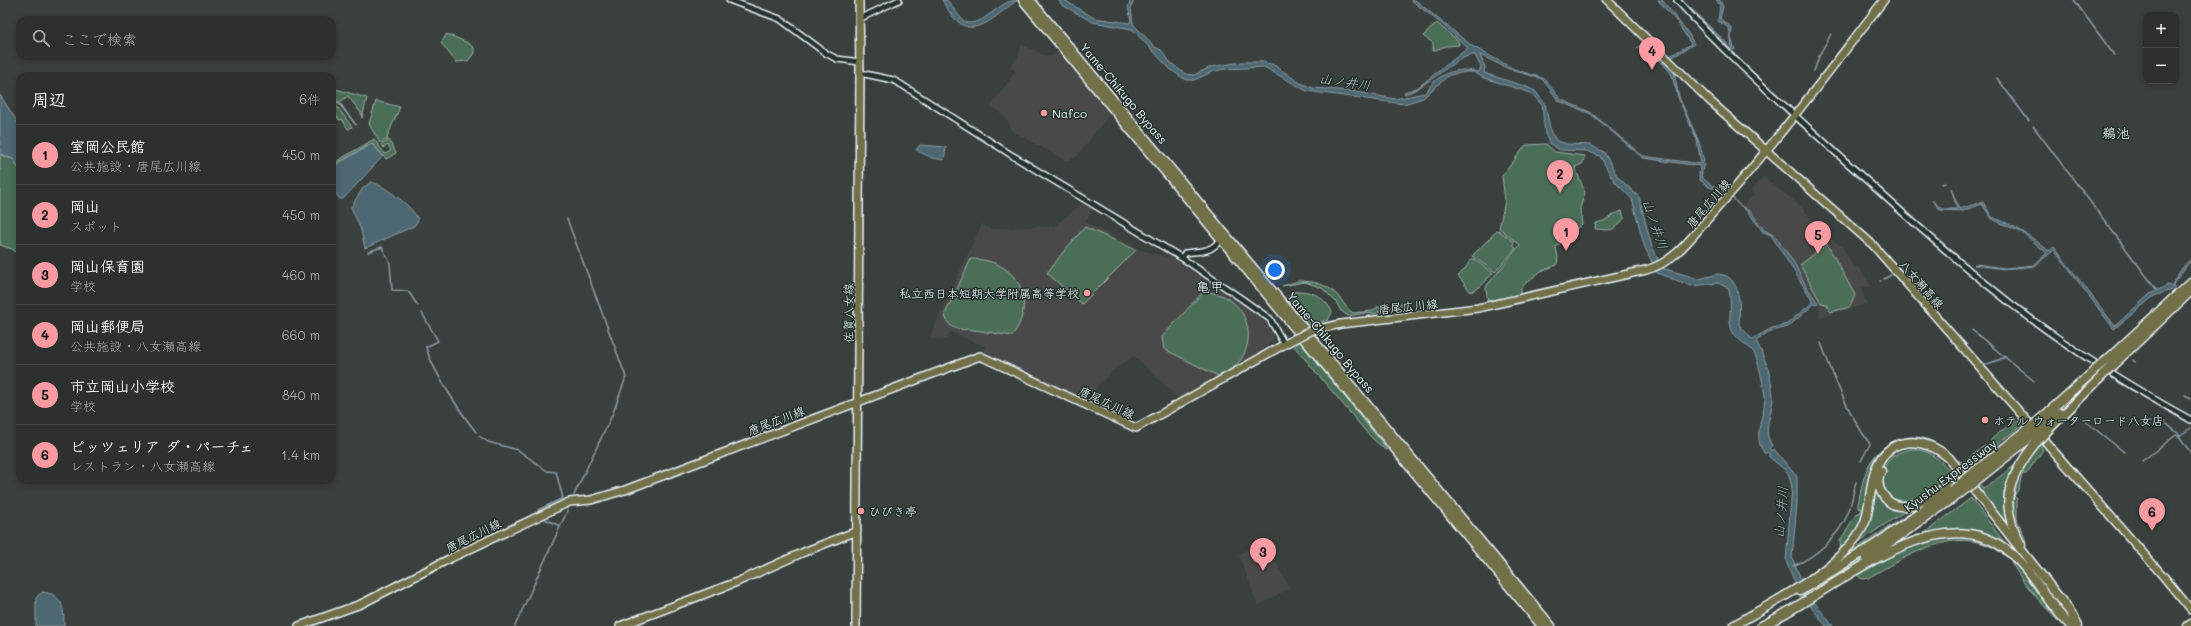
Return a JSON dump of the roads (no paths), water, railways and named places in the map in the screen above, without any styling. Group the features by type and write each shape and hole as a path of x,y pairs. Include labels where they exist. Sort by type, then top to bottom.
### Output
{"highway":[{"name":"Yame-Chikugo Bypass","path":"1026,0 1551,626"},
{"name":"Yame-Chikugo Bypass","path":"1224,237 1542,626"},
{"name":"Kyushu Expressway","path":"2039,426 2056,405 2094,372 2110,362 2159,316 2191,282"},
{"name":"Kyushu Expressway","path":"2159,316 2191,292"},
{"name":"Kyushu Expressway","path":"1738,626 1787,603 1852,567 2028,431 2039,426 2102,376 2110,362"},
{"path":"2030,561 2012,528 2007,501 2014,475 2034,445 2039,426"},
{"path":"2022,566 2011,547 1973,497 1947,463 1932,450 1912,446 1895,452 1883,465 1878,480 1879,488 1886,499 1898,505 1907,506 1922,502 1953,490 1974,474 2028,431"},
{"path":"1733,626 1787,603 1814,576 1842,554 1854,541 1865,521 1874,474 1881,459 1886,453 1897,446 1911,442 1920,442 1934,447 1949,458 2071,613 2078,626"},
{"path":"1852,567 1904,546 1940,535 1951,533 1972,534 1985,538 2004,548 2022,566 2071,626"},
{"name":"Kyushu Expressway","path":"1760,626 1787,603"}],"main road":[{"name":"佐賀八女線","path":"856,626 860,73 859,0"},
{"name":"八女瀬高線","path":"1607,0 1710,101 1873,245 2164,577 2191,610"},
{"name":"唐尾広川線","path":"299,626 361,604 458,554 569,502 591,500 625,490 980,356 1136,428 1284,344 1313,330 1341,324 1478,308 1654,268 1681,249 1768,151 1883,1"},
{"path":"620,626 737,582 804,552 857,531"}],"street":[{"path":"729,0 780,19 832,57 860,62"},
{"path":"859,19 899,0"},
{"path":"1677,0 1734,60 1907,217 1984,282 2065,344 2134,388 2191,420"},
{"path":"860,73 893,80 910,89 1019,159 1182,258 1270,319 1284,344"},
{"path":"1182,258 1185,253 1200,253 1208,251 1224,237"}],"water":[{"path":"942,0 947,0 964,22 971,23 985,18 1004,4 1018,0 989,21 973,27 965,26 957,21"},
{"path":"1058,0 1064,0 1094,18 1129,23 1131,20 1128,7 1131,0 1134,0 1131,8 1133,24 1155,47 1161,50 1171,63 1185,74 1194,75 1211,67 1242,62 1263,62 1274,65 1300,83 1313,88 1351,91 1395,99 1425,93 1435,81 1447,73 1459,70 1479,72 1481,67 1475,55 1468,56 1451,65 1422,86 1405,94 1404,92 1417,88 1468,48 1443,25 1411,0 1415,0 1472,46 1514,69 1545,79 1560,99 1590,112 1643,156 1701,164 1697,140 1679,100 1671,73 1644,43 1636,49 1643,42 1663,60 1691,44 1677,22 1658,0 1662,0 1688,33 1694,44 1665,62 1674,72 1679,97 1699,142 1704,161 1701,177 1711,185 1727,191 1736,202 1726,193 1709,187 1700,180 1700,166 1643,158 1591,114 1559,101 1542,79 1509,69 1480,55 1485,67 1484,73 1535,91 1545,104 1551,133 1557,141 1567,144 1590,145 1604,152 1617,176 1639,197 1651,244 1662,268 1699,279 1718,274 1726,276 1732,280 1738,294 1740,310 1739,325 1752,339 1772,328 1787,324 1813,301 1771,235 1763,232 1749,213 1740,205 1751,212 1764,230 1775,236 1794,263 1806,286 1818,303 1814,304 1788,327 1768,332 1756,341 1768,368 1773,397 1767,427 1769,439 1772,445 1769,449 1772,451 1774,449 1797,477 1797,504 1792,557 1806,592 1833,626 1826,626 1798,590 1786,561 1792,488 1789,475 1768,456 1770,454 1767,452 1765,454 1761,447 1759,433 1765,397 1762,380 1754,353 1732,332 1728,288 1718,283 1691,286 1657,273 1644,245 1632,199 1614,181 1600,156 1586,151 1560,150 1550,144 1545,134 1542,105 1531,93 1484,78 1473,72 1449,75 1423,98 1404,104 1307,91 1264,67 1225,69 1214,71 1194,80 1186,80 1171,70 1132,29 1093,22 1062,5"},
{"path":"1682,0 1732,48 1729,28 1718,21 1720,5 1716,0 1720,0 1723,7 1720,19 1732,28 1731,38 1735,50 1730,49"},
{"path":"0,95 16,120 16,164 13,159 0,154"},
{"path":"372,144 383,156 343,199 340,199 336,194 336,165"},
{"path":"920,145 946,147 944,160 932,158 916,150"},
{"path":"371,182 383,187 406,204 412,210 418,221 414,226 365,248 361,230 351,207 363,188"},
{"path":"1951,188 1959,209 1983,202 1992,217 2022,231 2049,251 2054,247 2115,326 2150,294 2168,285 2172,287 2173,284 2174,287 2172,290 2154,296 2114,329 2054,250 2035,266 2005,269 1974,265 2005,268 2034,265 2047,253 2023,233 1992,219 1982,204 1963,211 1940,210 1932,200 1942,209 1957,209"},
{"path":"2191,260 2173,284 2180,271"},
{"path":"42,592 49,593 61,603 64,613 64,626 36,626 36,598"}],"waterway":[{"path":"2074,0 2114,55"},
{"path":"1814,71 1820,54 1831,34"},
{"path":"1997,78 2029,121"},
{"path":"336,102 340,103 348,115"},
{"path":"1778,104 1789,113"},
{"path":"350,117 356,125"},
{"path":"2033,126 2157,290"},
{"path":"567,219 626,377 613,413 574,495"},
{"path":"368,252 382,247 390,263 392,290 408,291 418,306"},
{"path":"1884,279 1891,275"},
{"path":"422,313 438,341 426,347 429,356 448,391 476,432"},
{"path":"1972,330 2034,381"},
{"path":"1821,343 1848,408 1870,444 1861,461"},
{"path":"1985,365 2006,357"},
{"path":"2185,395 2191,398"},
{"path":"2081,418 2124,452"},
{"path":"2162,420 2180,435"},
{"path":"2142,461 2176,435 2179,436 2191,428"},
{"path":"479,436 488,442 518,450 547,471 556,472 563,498 538,510 539,512"},
{"path":"2179,436 2191,453"},
{"path":"1793,566 1810,557 1833,538 1844,522 1856,482"},
{"path":"515,626 569,507"},
{"path":"543,518 560,526"}],"place":[{"name":"岡山郵便局","path":"1652,70"},
{"name":"Nafco","path":"1044,113"},
{"name":"岡山","path":"1560,193"},
{"name":"室岡公民館","path":"1566,251"},
{"name":"市立岡山小学校","path":"1818,254"},
{"name":"私立西日本短期大学附属高等学校","path":"1087,293"},
{"name":"ホテル ウォーターロード八女店","path":"1985,420"},
{"name":"ひびき亭","path":"861,511"},
{"name":"ピッツェリア ダ・パーチェ","path":"2152,531"},
{"name":"岡山保育園","path":"1263,571"}],"district":[{"name":"鵜池","path":"2116,132"},
{"name":"亀甲","path":"1210,286"}],"water label":[{"name":"山ノ井川","path":"1345,81"},
{"name":"山ノ井川","path":"1656,224"},
{"name":"山ノ井川","path":"1780,512"}]}
